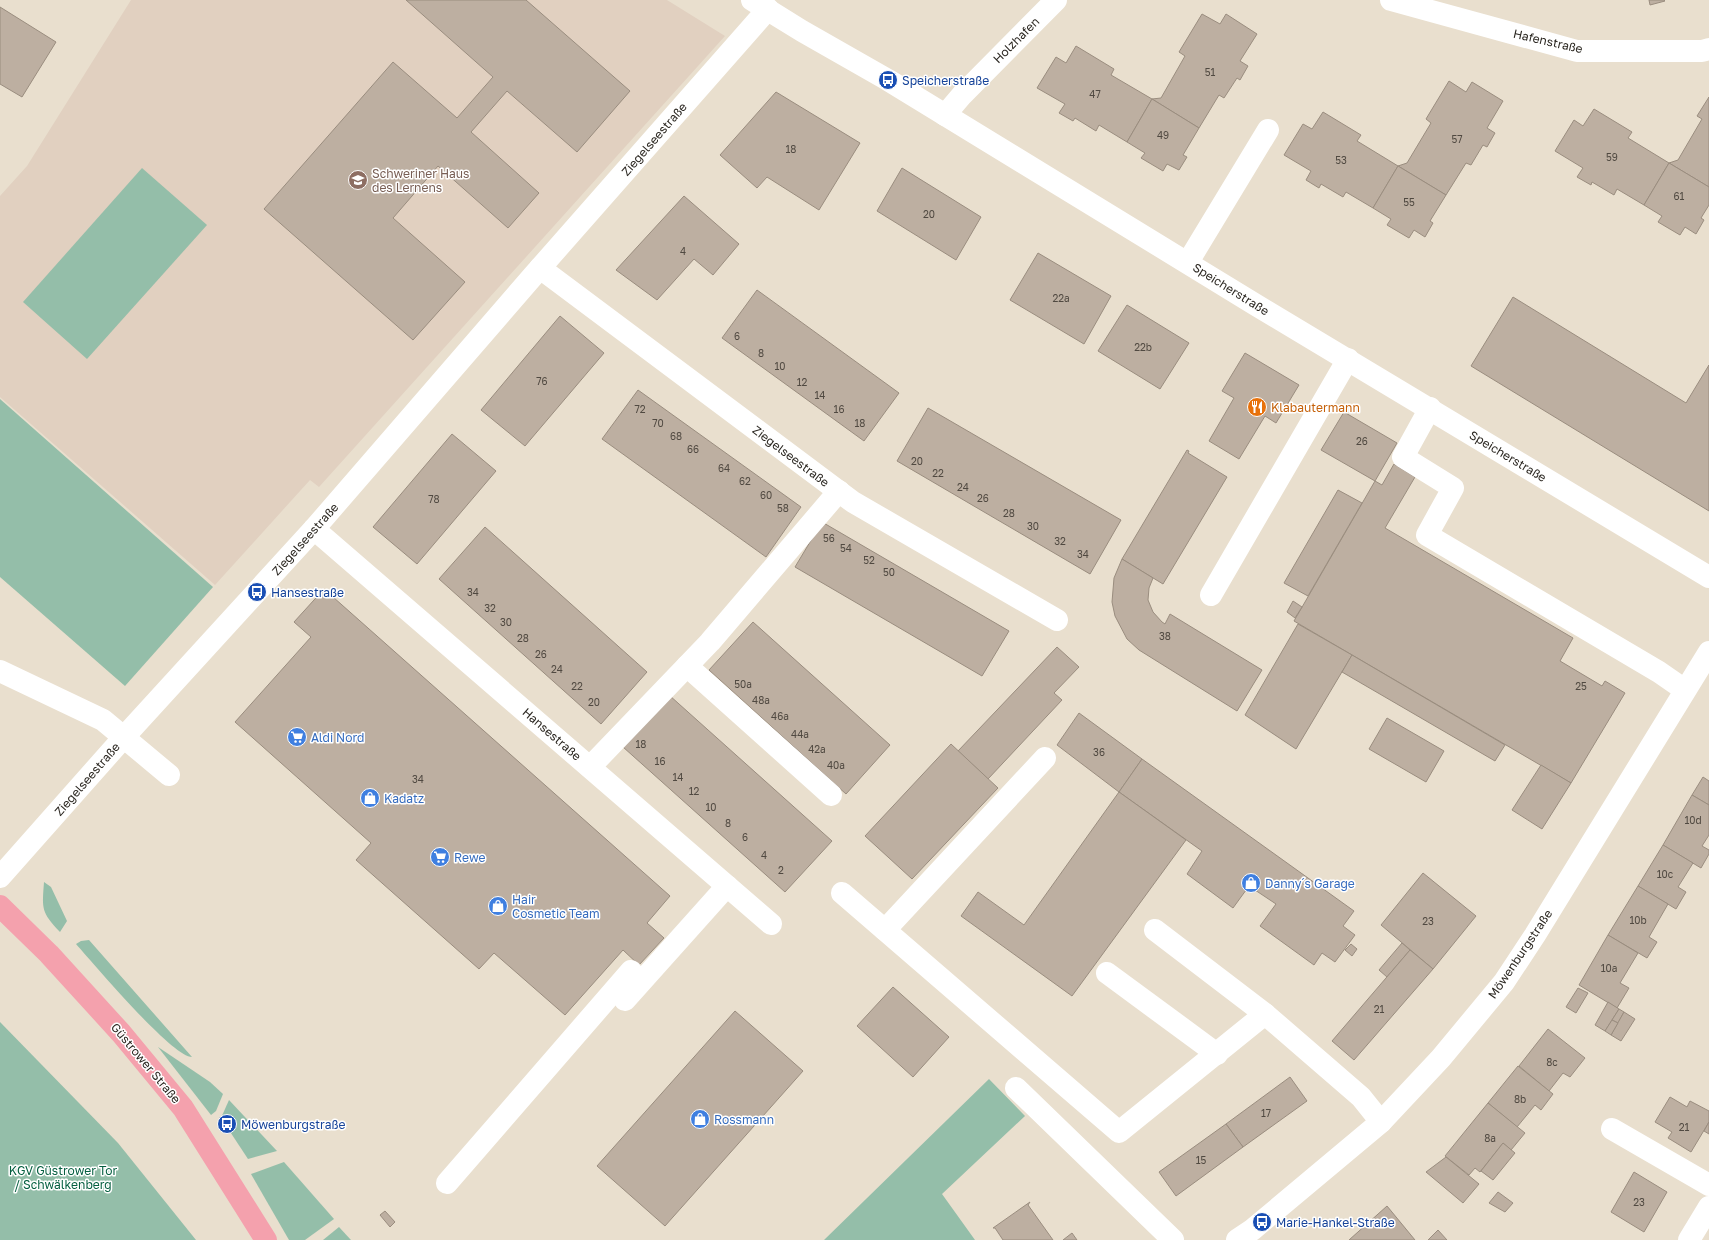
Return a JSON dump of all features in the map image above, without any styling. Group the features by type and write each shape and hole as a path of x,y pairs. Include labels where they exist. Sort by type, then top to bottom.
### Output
{"main road":[{"name":"Güstrower Straße","path":"0,906 49,954 121,1033 183,1108 266,1240"}],"street":[{"name":"Holzhafen","path":"945,115 962,95 1056,0"},
{"name":"Hafenstraße","path":"1391,0 1577,50 1702,51 1709,49"},
{"name":"Speicherstraße","path":"760,5 945,115 1709,577"},
{"name":"Ziegelseestraße","path":"0,877 124,737 314,529 540,268 760,5"},
{"path":"1188,262 1268,130"},
{"name":"Ziegelseestraße","path":"540,268 853,502 1057,620"},
{"path":"1211,595 1348,359"},
{"path":"1430,408 1403,457 1453,488 1427,534 1659,672 1685,690"},
{"path":"590,767 710,642 839,491"},
{"name":"Hansestraße","path":"314,529 772,924"},
{"name":"Möwenburgstraße","path":"1237,1240 1252,1230 1381,1122 1442,1058 1504,982 1535,935 1709,652"},
{"path":"687,666 831,795"},
{"path":"0,671 103,720 169,775"},
{"path":"885,930 1045,758"},
{"path":"549,1066 558,1074 727,886"},
{"path":"842,893 1120,1132 1265,1014"},
{"path":"1155,930 1265,1014 1361,1097 1381,1122"},
{"path":"446,1183 631,971"},
{"path":"1106,973 1217,1054"},
{"path":"1016,1088 1173,1240"},
{"path":"1612,1129 1709,1185"},
{"path":"1689,1240 1709,1207"}],"shaded area":[{"path":"131,0 667,0 725,36 319,487 310,480 215,585 0,397 0,196 27,166"}],"green space":[{"path":"142,168 207,225 87,359 23,302"},
{"path":"0,399 213,587 125,686 0,577"},
{"path":"44,882 51,887 67,921 60,932 49,920 44,910"},
{"path":"89,940 192,1057 182,1053 151,1027 115,989 76,944 81,941"},
{"name":"KGV Güstrower Tor / Schwälkenberg","path":"0,1022 118,1143 196,1240 0,1240"},
{"path":"158,1047 210,1082 223,1094 216,1111 211,1115"},
{"path":"989,1079 1025,1116 942,1194 975,1240 824,1240"},
{"path":"229,1100 277,1151 248,1159 221,1118"},
{"path":"284,1162 334,1219 305,1240 289,1240 251,1174"},
{"path":"339,1227 351,1240 323,1240"}],"building":[{"name":"Schweriner Haus des Lernens","path":"406,0 526,0 630,91 577,152 507,91 471,132 539,193 508,228 438,166 393,218 465,282 413,340 264,209 393,62 457,118 493,77"},
{"path":"1649,0 1664,0 1665,1 1650,5"},
{"path":"0,7 56,42 22,97 0,84"},
{"path":"1202,14 1220,24 1226,14 1257,34 1240,61 1248,66 1240,80 1237,78 1224,98 1219,95 1199,128 1152,99 1161,98 1185,56 1179,52"},
{"path":"1076,46 1114,69 1111,75 1152,99 1127,142 1099,125 1096,131 1075,118 1073,121 1059,113 1065,104 1037,88 1056,57 1066,63"},
{"path":"1449,81 1466,92 1472,82 1503,101 1487,128 1495,133 1487,147 1483,145 1471,165 1466,163 1446,195 1398,166 1407,163 1431,123 1426,119"},
{"path":"776,92 860,143 819,210 767,177 757,188 720,155"},
{"path":"1709,97 1709,187 1669,163 1678,160 1702,119 1697,116"},
{"path":"1152,99 1199,128 1183,155 1187,157 1179,170 1167,164 1163,171 1141,158 1145,153 1127,142"},
{"path":"1594,109 1632,132 1628,138 1669,163 1644,205 1617,189 1614,195 1592,182 1591,185 1577,177 1583,168 1555,151 1574,120 1583,126"},
{"path":"1323,112 1361,135 1357,141 1398,166 1373,208 1346,192 1343,197 1321,184 1319,188 1306,180 1311,171 1284,155 1303,124 1312,129"},
{"path":"1669,163 1709,187 1709,205 1701,218 1704,220 1696,234 1685,227 1680,235 1658,222 1662,216 1644,205"},
{"path":"1398,166 1446,195 1430,221 1433,223 1425,237 1414,230 1409,238 1387,225 1391,219 1373,208"},
{"path":"902,168 981,217 956,260 877,211"},
{"path":"684,196 739,244 713,275 694,259 657,300 616,270"},
{"path":"1038,253 1111,296 1084,344 1010,300"},
{"path":"757,290 899,393 864,441 722,338"},
{"path":"1513,297 1686,403 1709,365 1709,511 1471,366"},
{"path":"1127,305 1189,343 1160,389 1098,351"},
{"path":"560,316 604,353 525,446 481,410"},
{"name":"Klabautermann","path":"1245,353 1299,385 1276,423 1265,416 1239,459 1209,441 1234,398 1222,391"},
{"path":"638,390 801,507 766,557 602,439"},
{"path":"928,408 1121,520 1090,574 897,461"},
{"path":"1344,412 1397,443 1375,481 1321,450"},
{"path":"452,434 496,471 417,564 373,527"},
{"path":"1187,450 1189,451 1188,453 1227,477 1163,584 1122,559"},
{"path":"1394,464 1415,477 1385,528 1573,638 1560,661 1602,686 1605,681 1625,693 1571,783 1294,621 1375,481 1382,485"},
{"path":"1338,490 1362,503 1308,596 1284,583"},
{"path":"822,522 1009,631 982,676 795,567"},
{"path":"485,527 647,672 601,724 439,579"},
{"path":"1122,559 1153,578 1149,588 1148,600 1153,612 1162,622 1165,624 1170,614 1262,670 1237,711 1139,650 1127,639 1115,616 1112,602 1114,578"},
{"path":"324,589 670,896 647,923 664,938 639,965 623,950 565,1015 494,953 479,969 356,860 371,843 235,722 311,637 294,622"},
{"path":"1293,601 1302,607 1295,618 1287,612"},
{"path":"753,622 890,745 846,794 709,670"},
{"path":"1298,624 1352,655 1296,749 1245,715"},
{"path":"1057,647 1079,667 1054,693 1062,700 988,779 958,751"},
{"path":"1352,655 1505,745 1495,761 1342,672"},
{"path":"669,695 832,841 785,892 623,747"},
{"path":"1079,713 1142,759 1119,792 1057,745"},
{"path":"1387,718 1444,751 1426,782 1369,749"},
{"path":"951,744 998,788 912,879 865,836"},
{"path":"1142,759 1354,911 1343,926 1355,935 1335,962 1322,953 1314,965 1260,926 1276,904 1249,886 1233,908 1187,874 1202,851 1119,792"},
{"path":"1541,765 1571,783 1542,829 1512,810"},
{"path":"1703,777 1709,781 1709,805 1692,795"},
{"path":"1119,792 1186,840 1072,996 961,916 978,892 1024,925"},
{"path":"1692,795 1709,805 1709,835 1702,846 1709,850 1709,854 1701,868 1663,845"},
{"path":"1663,845 1693,863 1678,887 1686,892 1676,909 1638,886"},
{"path":"1423,873 1476,916 1433,969 1381,925"},
{"path":"1638,886 1668,904 1649,937 1657,942 1647,958 1608,935"},
{"path":"1608,935 1638,953 1620,983 1629,988 1617,1008 1579,985"},
{"path":"1402,943 1410,950 1387,977 1379,970"},
{"path":"1351,944 1357,949 1352,956 1345,950"},
{"path":"1410,950 1433,969 1354,1060 1332,1041"},
{"path":"893,987 949,1037 913,1077 857,1026"},
{"path":"1578,988 1588,993 1576,1013 1566,1007"},
{"path":"1608,1002 1619,1009 1605,1031 1595,1025"},
{"path":"1619,1009 1624,1012 1618,1023 1612,1020"},
{"name":"Rossmann","path":"735,1011 803,1071 665,1226 597,1166"},
{"path":"1624,1012 1635,1019 1621,1041 1611,1035"},
{"path":"1612,1020 1618,1023 1611,1035 1605,1031"},
{"path":"1548,1029 1585,1058 1570,1077 1563,1073 1549,1091 1519,1066"},
{"path":"1518,1066 1553,1094 1541,1110 1535,1105 1517,1127 1488,1103"},
{"path":"1290,1077 1307,1101 1243,1147 1226,1124"},
{"path":"1670,1097 1687,1107 1690,1101 1709,1111 1709,1122 1691,1152 1668,1138 1672,1132 1655,1122"},
{"path":"1488,1103 1525,1133 1511,1150 1503,1143 1480,1172 1475,1168 1469,1175 1445,1156"},
{"path":"1709,1122 1709,1134 1704,1131"},
{"path":"1226,1124 1243,1147 1176,1196 1159,1172"},
{"path":"1503,1143 1515,1153 1493,1180 1481,1171"},
{"path":"1446,1157 1479,1184 1463,1203 1426,1172"},
{"path":"1634,1172 1667,1192 1644,1232 1611,1212"},
{"path":"1498,1192 1513,1203 1505,1212 1489,1203"},
{"path":"1030,1202 1028,1205 1053,1240 1003,1240 995,1228 993,1228"},
{"path":"1387,1206 1415,1240 1349,1240"},
{"path":"385,1211 395,1222 390,1227 380,1215"},
{"path":"1438,1230 1447,1240 1428,1240"},
{"path":"1072,1233 1077,1240 1063,1240"}],"place":[{"name":"Speicherstraße","path":"888,80"},
{"name":"Schweriner Haus des Lernens","path":"358,180"},
{"name":"Klabautermann","path":"1257,407"},
{"name":"Hansestraße","path":"257,592"},
{"name":"Aldi Nord","path":"297,737"},
{"name":"Kadatz","path":"370,798"},
{"name":"Rewe","path":"440,857"},
{"name":"Danny´s Garage","path":"1251,883"},
{"name":"Hair Cosmetic Team","path":"498,906"},
{"name":"Rossmann","path":"700,1119"},
{"name":"Möwenburgstraße","path":"227,1124"},
{"name":"Marie-Hankel-Straße","path":"1262,1222"}]}
